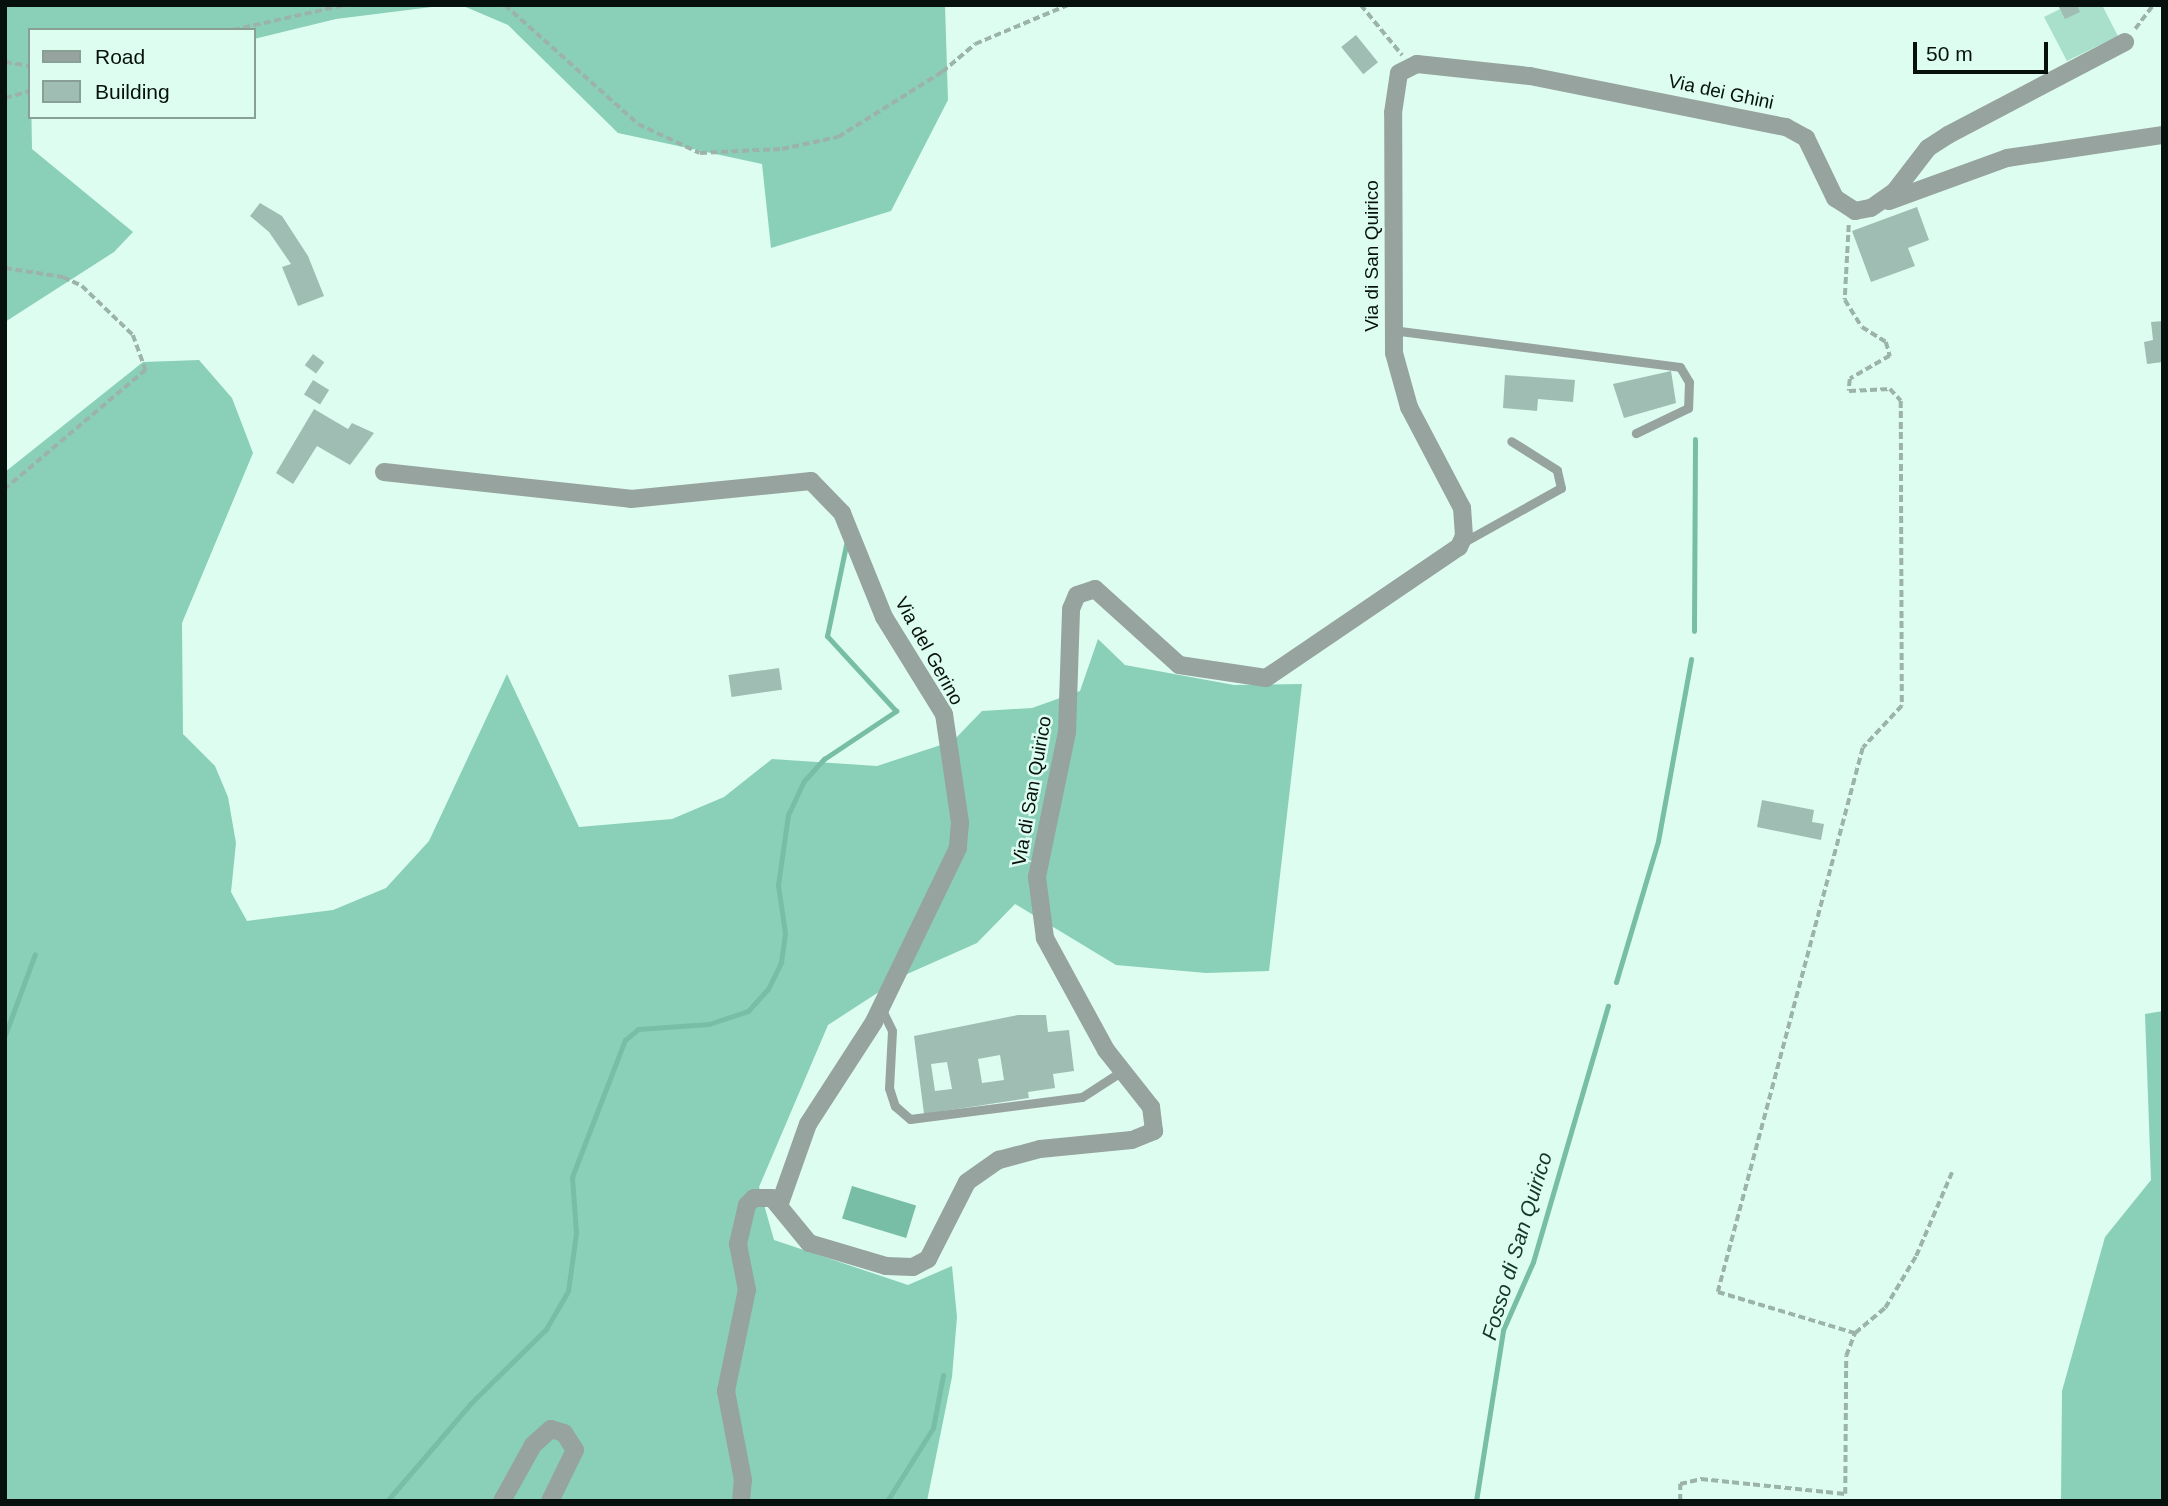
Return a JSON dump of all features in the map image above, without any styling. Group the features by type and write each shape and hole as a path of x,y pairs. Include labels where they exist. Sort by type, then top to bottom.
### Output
{"street":[{"path":"1863,210 1895,191 1928,148 1948,135 2125,42"},
{"name":"Via dei Ghini","path":"1412,65 1530,76 1786,127 1806,138 1835,198 1863,210"},
{"name":"Via di San Quirico","path":"780,1203 809,1243 886,1266 921,1265 956,1197 999,1160 1040,1149 1132,1140 1154,1131 1151,1107 1122,1071 1045,938 1037,877 1067,732 1071,609 1077,595 1095,589 1179,665 1266,678 1461,543 1462,508 1409,407 1392,330 1393,113 1399,73 1412,65"},
{"path":"1863,210 2007,158 2163,135"},
{"name":"Via del Gerino","path":"384,472 631,499 811,481 842,513 884,617 944,714 960,823 958,848 881,1008 808,1125 780,1203"},
{"path":"741,1501 743,1480 726,1408 747,1290 738,1244 747,1205 764,1196 780,1203"},
{"path":"502,1501 533,1445 551,1429 564,1433 575,1450 550,1501"}],"lane":[{"path":"1392,330 1680,367 1689,382 1688,408 1636,433"},
{"path":"1461,543 1485,535 1561,488 1557,470 1511,441"},
{"path":"881,1008 892,1031 889,1088 895,1106 910,1119 1082,1097 1122,1071"}],"path":[{"path":"242,28 345,5"},
{"path":"505,5 638,124 700,153 782,149 838,137 942,72 975,44 1068,5"},
{"path":"1361,5 1412,65"},
{"path":"2125,42 2153,5"},
{"path":"5,62 28,66"},
{"path":"5,98 28,92"},
{"path":"1855,1333 1718,1292 1863,748 1902,706 1900,401 1890,389 1849,391 1850,379 1890,356 1886,342 1862,327 1845,300 1845,233 1863,210"},
{"path":"5,268 63,277 82,286 133,335 146,370 5,489"},
{"path":"1680,1501 1680,1484 1701,1479 1845,1494 1846,1356 1855,1333 1885,1308 1916,1256 1952,1172"}],"shaded area":[{"path":"5,5 448,5 336,19 256,39 256,28 28,28 28,119 31,119 32,149 133,232 114,252 5,322"},
{"path":"461,5 945,5 948,100 891,211 771,248 762,164 618,133 508,25"},
{"path":"2058,5 2102,5 2118,36 2067,61 2044,17 2060,9"},
{"path":"199,360 232,398 253,453 182,623 183,734 215,766 228,797 236,843 231,892 247,921 333,910 386,888 429,841 507,674 579,827 672,819 724,797 772,759 877,766 953,741 982,711 1032,708 1080,691 1098,639 1125,665 1234,685 1302,684 1269,971 1206,973 1116,965 1015,904 977,943 905,975 828,1025 759,1187 774,1240 908,1285 952,1266 957,1317 952,1377 927,1501 5,1501 5,472 143,362"},
{"path":"2163,1011 2163,1501 2061,1501 2062,1391 2105,1237 2151,1180 2145,1014"},
{"path":"852,1186 916,1206 906,1238 842,1219"}],"building":[{"path":"2058,5 2077,5 2080,12 2065,19"},
{"path":"1356,35 1378,62 1363,74 1341,47"},
{"path":"260,203 282,216 308,256 324,296 298,306 282,267 291,264 269,232 250,216"},
{"path":"1917,207 1929,240 1908,248 1915,266 1871,282 1852,231"},
{"path":"2163,321 2163,362 2147,364 2144,342 2153,340 2151,322"},
{"path":"313,354 324,362 316,374 305,365"},
{"path":"1671,371 1676,403 1624,418 1613,384"},
{"path":"1505,375 1575,380 1573,402 1538,399 1537,411 1503,408"},
{"path":"313,380 329,390 320,404 304,394"},
{"path":"314,409 348,429 352,423 374,433 350,465 317,446 293,484 276,473"},
{"path":"779,668 782,690 732,697 728,675"},
{"path":"1762,800 1814,810 1812,822 1824,824 1821,840 1757,827"},
{"path":"1018,1015 1046,1015 1048,1032 1069,1030 1074,1071 1053,1074 1055,1088 1028,1092 1029,1098 924,1114 914,1036","holes":["1000,1055 1004,1080 982,1083 978,1059","947,1062 952,1089 935,1091 931,1064"]}],"waterway":[{"name":"Fosso di San Quirico","path":"1694,631 1695,439"},
{"path":"387,1501 470,1404 546,1329 568,1291 576,1233 572,1177 625,1040 638,1029 709,1024 748,1011 768,989 781,962 785,933 778,885 788,815 804,781 824,759 896,711 827,636 847,540"},
{"name":"Fosso di San Quirico","path":"1616,982 1658,841 1691,659"},
{"path":"5,1035 35,954"},
{"name":"Fosso di San Quirico","path":"1476,1501 1503,1330 1533,1262 1608,1006"},
{"path":"887,1501 933,1428 943,1375"}]}
